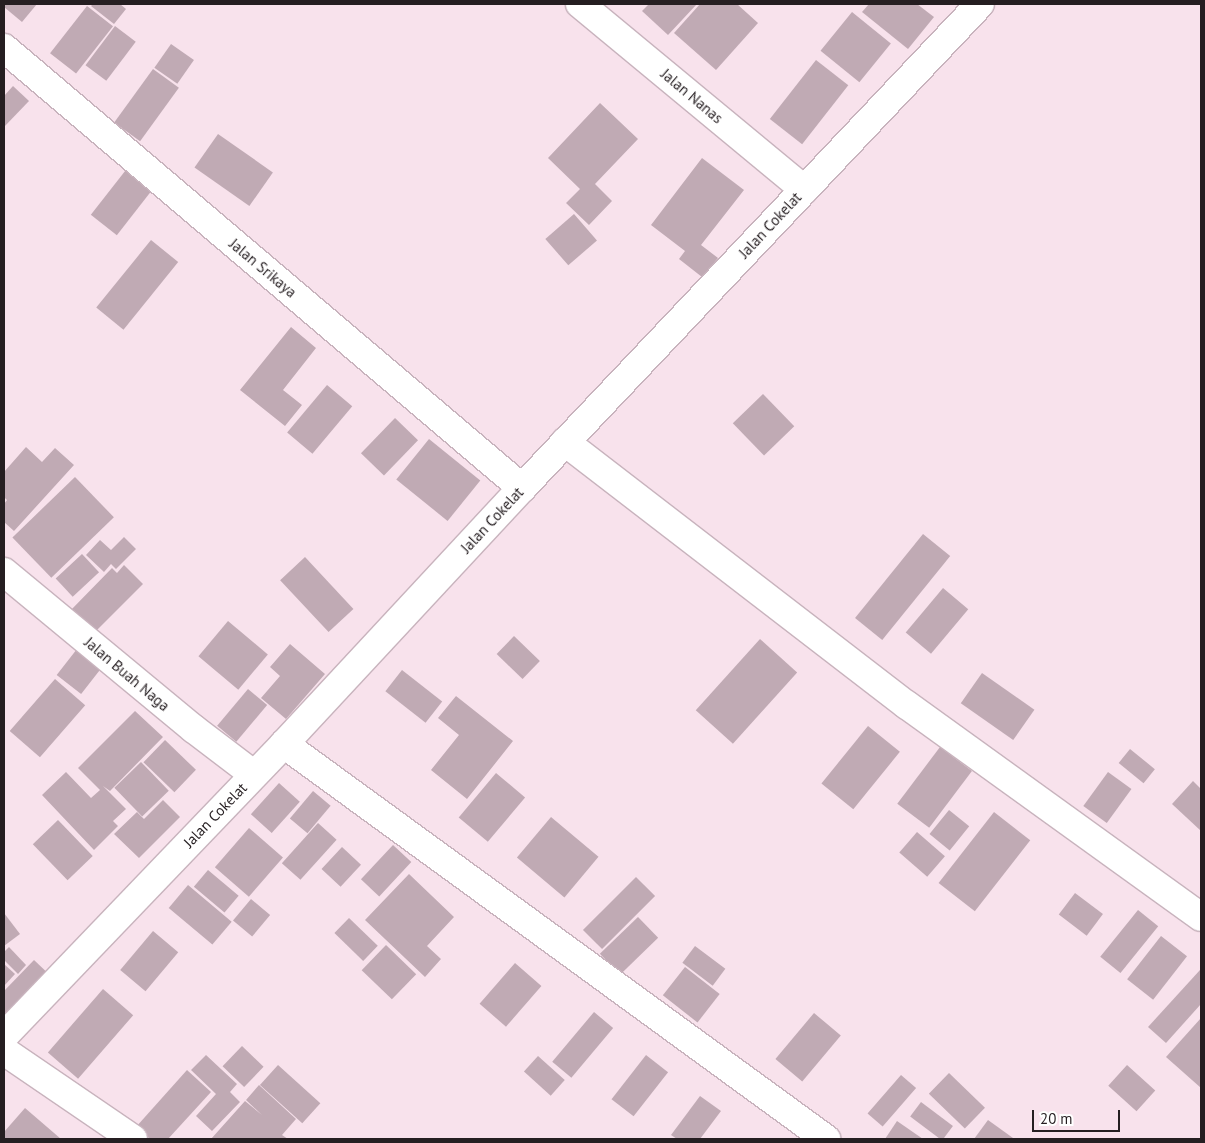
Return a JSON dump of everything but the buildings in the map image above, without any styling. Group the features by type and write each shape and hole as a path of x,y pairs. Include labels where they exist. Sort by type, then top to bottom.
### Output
{"street":[{"name":"Jalan Nanas","path":"580,4 804,189"},
{"name":"Jalan Cokelat","path":"4,1036 253,774 284,744 565,442 980,4"},
{"name":"Jalan Srikaya","path":"4,48 522,488"},
{"path":"565,442 907,706 1201,917"},
{"name":"Jalan Buah Naga","path":"4,572 194,729 253,774"},
{"path":"284,744 826,1139"},
{"path":"4,1051 133,1139"}]}
